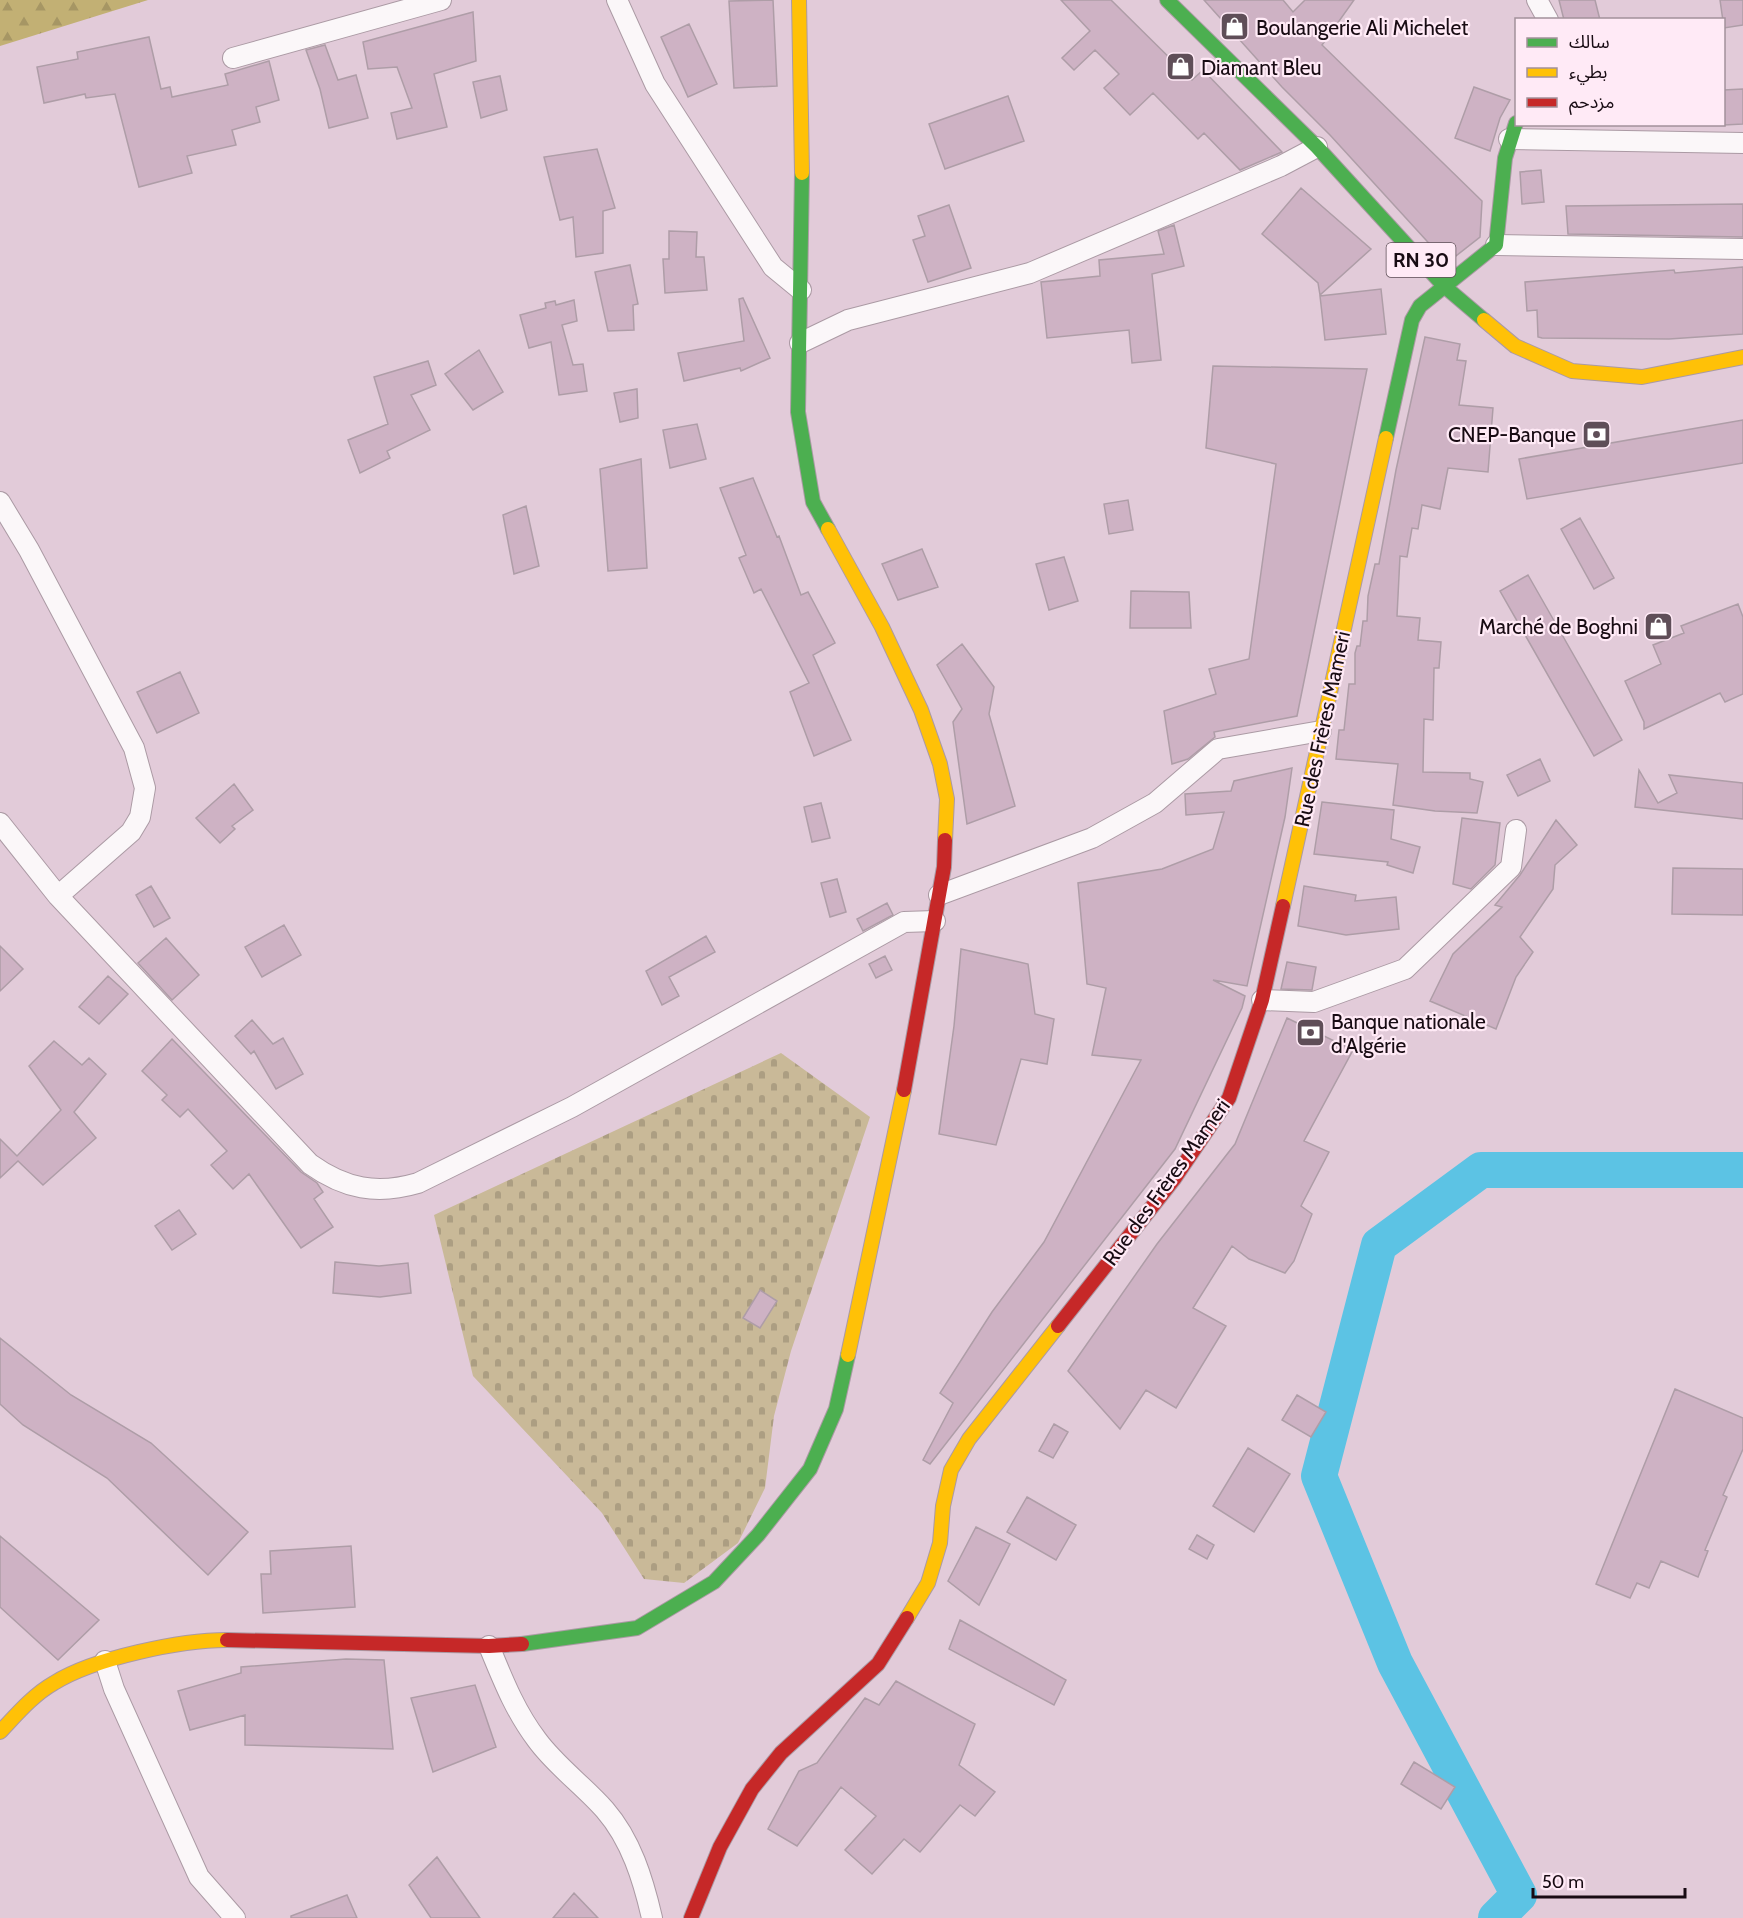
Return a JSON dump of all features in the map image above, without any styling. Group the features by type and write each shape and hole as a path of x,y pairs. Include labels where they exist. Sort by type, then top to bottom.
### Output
{"main road":[{"path":"0,1732 25,1705 55,1682 105,1661 204,1640 489,1646 556,1641 637,1628 714,1582 758,1535 810,1469 836,1408 853,1341 895,1141 944,867 946,799 940,764 921,710 882,627 813,502 798,412 803,205 799,0"},
{"name":"RN 30","path":"1167,0 1317,147 1444,286 1515,346 1572,371 1642,377 1743,357"},
{"path":"1496,245 1513,131"},
{"name":"Rue des Frères Mameri","path":"691,1918 720,1847 752,1789 781,1753 878,1664 928,1583 940,1543 943,1506 951,1470 969,1439 1174,1179 1229,1098 1262,1000 1412,320 1420,306 1496,245"}],"street":[{"path":"233,58 441,0"},
{"path":"617,0 655,84 773,267 801,290"},
{"path":"1537,0 1547,18"},
{"path":"1513,131 1743,143"},
{"path":"800,343 848,320 1030,273 1281,166 1317,147"},
{"path":"1496,245 1743,249"},
{"path":"0,502 29,550 134,748 145,788 140,817 131,832 58,896"},
{"path":"939,895 1092,838 1155,803 1218,750 1321,731"},
{"path":"0,823 58,896 310,1164 329,1178 350,1187 373,1191 396,1189 418,1183 572,1107 904,922 935,921"},
{"path":"1262,1000 1314,1002 1405,969 1511,867 1516,830"},
{"path":"489,1646 514,1708 538,1742 606,1810 627,1842 645,1884 652,1918"},
{"path":"105,1661 114,1689 198,1877 235,1918"}],"green space":[{"path":"0,0 148,0 0,46"},
{"path":"781,1053 870,1117 791,1351 774,1416 765,1488 738,1543 684,1583 644,1579 602,1513 473,1376 434,1215"}],"building":[{"path":"773,0 777,86 734,88 729,1"},
{"path":"1061,0 1111,0 1192,80 1203,70 1282,152 1240,170 1204,133 1198,139 1153,93 1130,115 1104,88 1119,74 1095,50 1074,70 1062,58 1090,31"},
{"path":"1204,0 1283,0 1293,12 1305,0 1354,0 1322,45 1482,201 1480,237 1447,263"},
{"path":"1559,0 1595,0 1600,18 1564,18"},
{"path":"1720,0 1743,0 1743,25 1725,28 1725,18 1723,18"},
{"path":"473,12 476,61 434,74 447,127 397,139 391,113 412,108 397,67 368,69 363,42"},
{"path":"689,24 717,84 688,97 661,37"},
{"path":"149,37 161,89 170,87 172,97 228,85 225,74 269,61 279,100 256,107 260,122 232,130 236,145 187,156 192,173 139,187 115,94 86,98 85,94 44,103 37,67 78,59 77,52"},
{"path":"325,45 338,80 356,75 368,118 329,128 320,89 306,50"},
{"path":"500,76 507,110 481,118 473,82"},
{"path":"1474,87 1510,100 1500,118 1490,151 1455,138"},
{"path":"1743,89 1743,124 1725,125 1725,90"},
{"path":"1008,96 1024,141 945,169 929,124"},
{"path":"597,149 615,208 603,211 603,253 576,257 573,217 560,220 544,157"},
{"path":"1541,170 1544,202 1522,204 1520,172"},
{"path":"1301,188 1371,249 1320,295 1318,283 1262,234"},
{"path":"1743,204 1743,237 1568,234 1566,206"},
{"path":"949,205 971,268 928,282 913,240 925,236 918,216"},
{"path":"1174,225 1184,266 1152,274 1161,360 1132,363 1129,330 1047,338 1041,282 1100,276 1099,260 1164,254 1158,231"},
{"path":"669,231 697,232 696,257 704,257 707,290 665,293 663,259 669,259"},
{"path":"630,265 638,304 633,305 634,330 608,331 595,272"},
{"path":"1743,267 1743,334 1669,339 1542,338 1538,337 1537,310 1527,311 1525,282"},
{"path":"1381,289 1386,334 1325,340 1320,296"},
{"path":"743,298 770,358 741,371 740,368 684,381 678,353 744,341 739,299"},
{"path":"574,300 577,321 562,325 573,365 583,364 587,391 559,395 551,342 529,348 520,315 546,308 545,303 555,301 556,305"},
{"path":"1425,337 1460,344 1457,360 1466,361 1459,405 1493,408 1488,472 1448,468 1440,509 1422,505 1418,529 1412,528 1407,557 1400,556 1397,616 1420,618 1418,640 1441,642 1439,668 1434,668 1433,720 1424,719 1423,772 1470,773 1470,779 1483,782 1477,813 1435,811 1393,805 1398,764 1336,759 1339,730 1344,730 1349,684 1355,684 1355,653 1357,646 1360,646 1363,621 1367,621 1368,596 1375,564 1379,564 1396,470"},
{"path":"479,350 503,392 473,410 445,374"},
{"path":"428,361 436,385 411,395 430,430 387,451 390,458 360,473 348,440 388,424 374,377"},
{"path":"1213,366 1367,369 1297,716 1214,732 1215,737 1188,759 1172,764 1164,711 1216,694 1209,669 1249,659 1276,464 1206,448"},
{"path":"637,389 638,418 620,422 614,393"},
{"path":"1743,420 1743,463 1527,499 1519,459"},
{"path":"697,424 706,459 670,468 663,430"},
{"path":"641,459 647,568 608,571 600,469"},
{"path":"753,478 777,537 779,536 801,595 808,592 835,643 813,655 851,740 814,756 790,692 809,683 761,589 754,593 739,558 746,555 720,488"},
{"path":"1128,500 1133,530 1109,534 1104,504"},
{"path":"526,506 539,566 514,574 503,515"},
{"path":"1580,518 1614,578 1594,589 1561,529"},
{"path":"922,549 938,587 898,600 882,564"},
{"path":"1064,557 1078,601 1049,610 1036,564"},
{"path":"1528,575 1622,740 1594,756 1500,591"},
{"path":"1131,591 1189,592 1191,628 1130,628"},
{"path":"1738,604 1743,617 1743,694 1725,702 1720,693 1644,729 1644,722 1625,681 1661,664 1653,645 1684,633 1681,626"},
{"path":"962,644 994,687 989,714 1015,806 967,824 953,722 962,709 937,665"},
{"path":"180,672 199,713 157,733 137,692"},
{"path":"1540,759 1550,781 1518,796 1507,775"},
{"path":"1292,768 1285,817 1247,986 1213,980 1245,996 1242,1008 1175,1149 930,1464 923,1460 953,1403 940,1393 992,1312 1044,1242 1141,1060 1092,1055 1106,988 1087,984 1078,883 1162,869 1213,849 1224,812 1186,815 1185,794 1231,791 1234,781"},
{"path":"1639,770 1658,803 1677,793 1669,775 1743,783 1743,819 1635,807"},
{"path":"234,784 253,810 232,826 235,829 220,843 196,818"},
{"path":"1322,802 1394,810 1391,839 1420,847 1413,873 1387,865 1388,862 1314,854"},
{"path":"821,803 830,838 812,842 804,807"},
{"path":"1462,818 1500,823 1495,865 1471,889 1453,884"},
{"path":"1556,820 1577,845 1555,865 1553,889 1520,937 1533,952 1516,977 1496,1029 1430,1001 1453,954 1502,907 1495,905 1520,875"},
{"path":"1673,868 1743,869 1743,915 1672,914"},
{"path":"837,879 846,912 830,917 821,883"},
{"path":"151,886 170,918 154,927 136,895"},
{"path":"1304,886 1356,895 1355,901 1396,897 1399,929 1346,935 1298,926"},
{"path":"887,903 893,915 863,931 857,919"},
{"path":"284,925 301,955 262,977 245,947"},
{"path":"706,936 715,952 669,977 679,996 662,1005 646,971"},
{"path":"166,938 199,975 172,1000 138,963"},
{"path":"0,946 23,969 0,991"},
{"path":"961,949 1028,964 1035,1014 1054,1019 1047,1064 1021,1059 996,1145 939,1134 954,1026"},
{"path":"885,956 892,970 876,978 869,964"},
{"path":"1287,962 1316,967 1312,990 1281,989"},
{"path":"108,976 128,994 99,1024 79,1007"},
{"path":"1287,1018 1353,1050 1304,1141 1329,1152 1301,1206 1312,1214 1294,1261 1285,1273 1249,1259 1232,1246 1193,1308 1226,1326 1176,1408 1146,1390 1120,1429 1068,1371 1157,1244 1235,1144"},
{"path":"252,1020 273,1044 283,1038 303,1074 276,1089 254,1051 251,1054 235,1036"},
{"path":"172,1039 301,1172 317,1183 323,1192 314,1199 333,1227 301,1248 249,1174 233,1189 211,1165 227,1151 188,1109 180,1117 162,1100 167,1095 142,1071"},
{"path":"54,1041 82,1065 89,1058 106,1074 74,1112 96,1138 43,1185 18,1161 0,1178 0,1139 17,1156 61,1110 29,1066"},
{"path":"179,1210 196,1234 172,1250 155,1226"},
{"path":"335,1262 379,1266 408,1263 411,1293 380,1297 333,1293"},
{"path":"760,1290 777,1301 760,1328 743,1318"},
{"path":"0,1338 71,1395 151,1443 248,1532 208,1575 107,1478 23,1425 0,1404"},
{"path":"1675,1389 1743,1418 1743,1449 1723,1495 1727,1497 1705,1550 1708,1551 1698,1577 1661,1561 1649,1588 1637,1583 1630,1598 1596,1584"},
{"path":"1297,1395 1326,1412 1311,1437 1282,1420"},
{"path":"1054,1424 1068,1432 1053,1458 1039,1451"},
{"path":"1248,1448 1290,1474 1254,1532 1213,1506"},
{"path":"1027,1497 1076,1525 1056,1560 1007,1532"},
{"path":"976,1527 1010,1544 979,1605 948,1581"},
{"path":"1197,1535 1214,1545 1207,1559 1189,1549"},
{"path":"0,1536 99,1620 58,1660 0,1607"},
{"path":"351,1546 355,1607 263,1613 261,1574 271,1574 270,1551"},
{"path":"960,1620 1066,1680 1054,1705 949,1649"},
{"path":"346,1659 384,1660 393,1749 245,1745 245,1715 190,1730 178,1691 241,1673 241,1667"},
{"path":"896,1681 975,1724 959,1765 995,1792 975,1816 960,1805 920,1852 904,1839 872,1874 845,1850 876,1816 841,1787 797,1846 768,1829 799,1771 817,1763 865,1698 879,1705"},
{"path":"475,1685 496,1747 433,1772 411,1698"},
{"path":"1414,1762 1455,1787 1441,1809 1401,1784"},
{"path":"437,1857 480,1918 431,1918 409,1885"},
{"path":"574,1893 598,1918 553,1918"},
{"path":"347,1895 357,1918 291,1918 291,1916"}],"waterway":[{"path":"1496,1918 1519,1895 1395,1663 1319,1476 1379,1245 1481,1170 1743,1170"}],"traffic: fast":[{"path":"1167,0 1317,147 1444,286 1484,320"},
{"path":"1386,438 1412,320 1420,306 1496,245 1505,158 1515,126"},
{"path":"802,173 798,412 813,502 828,529"},
{"path":"522,1644 637,1628 714,1582 758,1535 810,1469 836,1409 848,1355"}],"traffic: slow":[{"path":"799,0 802,173"},
{"path":"1484,320 1515,346 1572,371 1642,377 1743,357"},
{"path":"1283,906 1386,438"},
{"path":"828,529 882,627 921,710 940,764 947,799 945,840"},
{"path":"848,1355 904,1090"},
{"path":"907,1618 928,1583 940,1543 943,1506 951,1470 969,1439 1058,1326"},
{"path":"0,1732 39,1693 71,1674 138,1652 186,1643 227,1640"}],"traffic: jam":[{"path":"904,1090 944,867 945,840"},
{"path":"1058,1326 1174,1179 1229,1098 1262,1000 1283,906"},
{"path":"691,1918 720,1847 752,1789 781,1753 878,1664 907,1618"},
{"path":"227,1640 489,1646 522,1644"}],"place":[{"name":"Boulangerie Ali Michelet","path":"1235,27"},
{"name":"Diamant Bleu","path":"1180,67"},
{"name":"CNEP-Banque","path":"1597,434"},
{"name":"Marché de Boghni","path":"1659,626"},
{"name":"Banque nationale d'Algérie","path":"1310,1033"}]}
